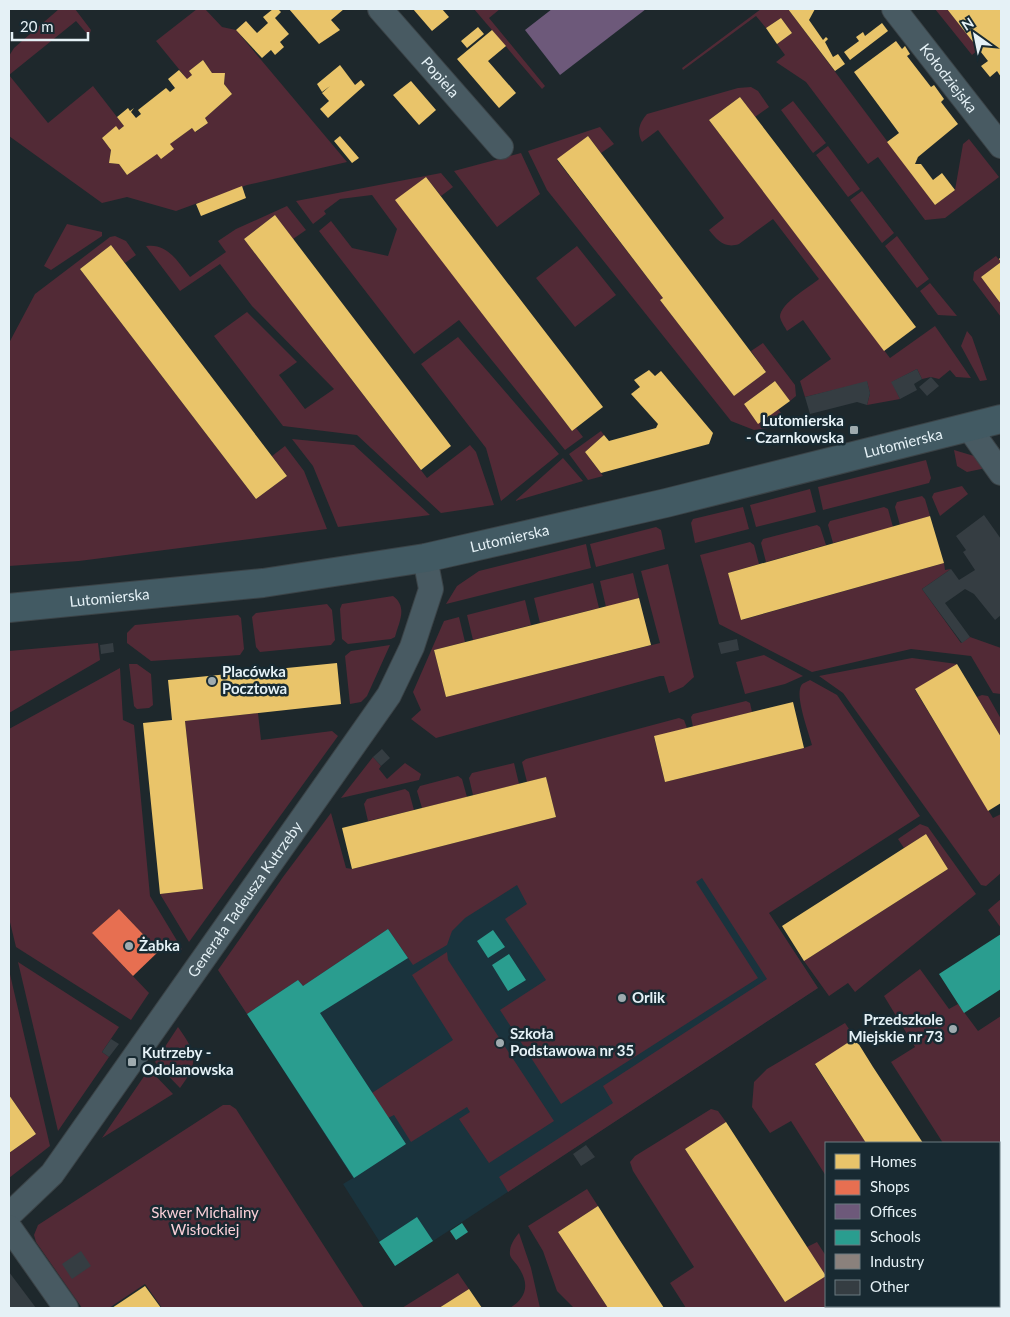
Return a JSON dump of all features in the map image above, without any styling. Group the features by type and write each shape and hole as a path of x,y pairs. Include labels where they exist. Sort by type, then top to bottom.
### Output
{"main road":[{"name":"Lutomierska","path":"9,608 263,583 425,558 666,503 1001,419"}],"street":[{"name":"Popiela","path":"380,9 501,147"},
{"name":"Kołodziejska","path":"894,9 1001,146"},
{"path":"969,428 1001,473"},
{"name":"Generała Tadeusza Kutrzeby","path":"9,1215 52,1174 384,703 412,647 431,590 425,558"},
{"path":"9,1227 66,1308"}],"shaded area":[{"name":"Szkoła Podstawowa nr 35","path":"725,817 763,905 818,988 395,1266 343,1184 353,1178 223,977 239,954"}],"green space":[{"path":"59,9 75,9 91,30 89,36 76,21 9,75 9,56 14,48"},
{"path":"197,9 205,9 222,27 236,30 347,162 247,185 176,211 127,197 102,203 9,136 9,75 48,123 93,86 124,126 119,130 116,127 102,138 111,150 109,163 119,164 127,175 192,128 196,132 208,123 205,118 232,94 224,84 225,74 212,73 203,60 189,71 192,75 187,79 156,41"},
{"path":"474,9 500,9 489,18 545,86 542,89"},
{"path":"761,9 788,9 935,205 955,190 963,144 969,139 999,177 945,218 925,220 878,157 868,164 806,82 776,62 785,55 777,44 792,33 781,18 766,28 756,16 683,70 682,68"},
{"path":"935,9 947,9 979,49 972,55"},
{"path":"751,87 758,91 769,107 755,117 740,97 709,120 890,358 935,326 971,378 956,377 950,370 939,379 931,377 922,379 917,369 892,382 900,399 867,405 870,393 867,382 805,397 800,381 831,359 803,320 787,331 780,317 781,312 790,301 819,279 773,219 739,244 730,245 718,240 709,230 724,218 658,130 642,142 639,134 642,120 647,114 738,88"},
{"path":"793,101 826,143 813,153 781,110"},
{"path":"600,127 614,144 601,153 588,136 557,160 663,298 660,300 734,396 766,372 751,351 763,343 795,385 796,396 790,401 775,381 744,404 758,423 778,409 790,425 754,430 731,421 547,190 528,151"},
{"path":"828,146 860,189 848,197 816,155"},
{"path":"521,153 540,194 497,227 454,171"},
{"path":"441,173 453,187 441,196 426,177 396,200 572,431 576,428 583,437 565,450 459,320 414,354 319,231 331,221 352,248 388,256 397,229 372,195 340,199 324,211 326,214 313,224 296,201"},
{"path":"862,191 894,233 882,243 850,200"},
{"path":"287,206 306,230 293,239 275,215 244,239 427,478 470,445 476,452 494,505 441,513 357,435 283,426 214,336 247,312 297,362 279,375 305,409 334,389 252,306 220,264 180,291 146,246 160,247 166,250 190,277 226,252 218,241 236,229"},
{"path":"67,224 102,232 102,236 51,270 44,266"},
{"path":"115,236 126,241 136,255 125,263 111,245 80,269 256,499 287,476 272,456 285,446 304,471 327,529 79,561 9,566 9,343 35,294 110,237"},
{"path":"897,236 929,279 917,288 885,246"},
{"path":"577,246 616,295 575,327 536,278"},
{"path":"996,256 1001,262 981,277 1001,304 1001,317 973,280 974,272"},
{"path":"930,283 957,316 938,315 920,291"},
{"path":"967,331 972,337 987,380 980,381 961,346"},
{"path":"458,337 559,454 501,501 486,448 421,364"},
{"path":"601,431 604,435 585,452 603,476 588,480 569,454"},
{"path":"292,439 354,445 430,515 338,527 313,466"},
{"path":"954,450 974,456 986,468 967,472 957,466"},
{"path":"563,458 583,481 515,501"},
{"path":"926,460 931,478 929,483 823,510 818,487"},
{"path":"962,486 968,494 940,516 932,497 934,493"},
{"path":"810,489 816,512 756,527 750,505"},
{"path":"922,496 925,499 930,516 900,525 895,507 897,502"},
{"path":"743,507 749,529 695,543 691,523 693,519"},
{"path":"884,507 888,509 893,527 833,543 828,525 830,521"},
{"path":"817,525 820,527 826,545 766,562 761,543 763,539"},
{"path":"656,527 661,530 665,549 596,567 590,544"},
{"path":"750,542 754,545 759,564 728,573 742,620 944,563 945,570 951,569 922,589 961,643 970,637 1001,648 1001,694 993,693 971,656 911,649 812,672 719,624 700,555"},
{"path":"586,544 591,568 446,604 457,586 479,571"},
{"path":"668,564 694,677 683,687 669,693 664,676 660,676 436,738 411,719 421,710 413,692 444,621 459,617 465,642 434,650 446,697 660,643 641,571"},
{"path":"633,573 639,598 606,607 600,581"},
{"path":"593,583 599,608 540,623 534,598"},
{"path":"393,596 398,600 401,610 395,637 348,644 342,639 340,609 342,604"},
{"path":"525,600 531,625 473,640 467,615"},
{"path":"327,604 332,610 335,640 331,645 260,652 256,647 252,617 256,613"},
{"path":"238,615 241,618 244,649 240,655 151,661 127,643 127,633 135,625"},
{"path":"98,643 100,660 9,713 9,651"},
{"path":"390,645 367,696 361,702 350,704 345,656 351,651"},
{"path":"764,655 803,676 785,684 745,694 736,662"},
{"path":"912,658 957,664 915,690 993,818 1001,814 1001,873 986,886 981,885 843,693 819,676"},
{"path":"129,664 137,664 151,674 153,705 149,708 137,709 134,706"},
{"path":"120,668 123,720 134,725 150,896 182,949 178,954 167,943 159,951 119,909 92,933 149,993 131,1020 16,947 9,918 9,729"},
{"path":"810,680 837,695 920,816 769,913 818,988 508,1192 499,1177 613,1103 603,1086 767,979 702,878 696,882 758,978 561,1104 500,1010 546,980 505,919 527,904 517,885 465,918 452,931 447,945 413,965 388,929 303,986 298,980 247,1014 218,970 283,877 331,813 346,868 352,869 556,817 546,777 527,782 522,762 526,759 679,718 684,720 687,728 654,737 665,782 804,748 812,745 801,706 800,691 803,683"},
{"path":"982,695 988,696 1001,719 1001,737 977,697"},
{"path":"746,701 750,703 752,712 693,727 691,717 693,714"},
{"path":"258,713 261,740 332,731 338,736 189,942 160,894 203,889 185,721"},
{"path":"373,757 381,766 379,769 387,779 405,763 421,774 419,780 341,798"},
{"path":"514,763 519,784 473,795 469,778 472,773"},
{"path":"458,776 462,779 467,797 422,808 417,791 420,786"},
{"path":"405,789 409,792 414,810 368,821 364,804 367,799"},
{"path":"920,824 928,827 976,894 855,992 848,983 829,996 804,961 948,869 926,834 904,848 898,839"},
{"path":"1001,899 1001,928 988,910"},
{"path":"447,952 448,960 554,1121 489,1163 459,1119 470,1112 467,1107 411,1142 394,1115 388,1118 372,1093 453,1040 412,975"},
{"path":"18,962 119,1027 102,1052 109,1057 58,1131"},
{"name":"Przedszkole Miejskie nr 73","path":"920,969 949,1009 958,1004 978,1031 1001,1016 1001,1233 1000,1142 942,1142 891,1062 915,1047 884,996"},
{"path":"9,970 50,1146 9,1178 9,1153 36,1134 9,1095"},
{"path":"845,1023 855,1038 815,1065 865,1142 825,1142 825,1174 791,1121 770,1133 752,1107 754,1082 767,1069"},
{"path":"178,1027 189,1044 193,1057 191,1071 180,1088 155,1062"},
{"path":"149,1069 173,1094 102,1138"},
{"name":"Skwer Michaliny Wisłockiej","path":"223,1105 230,1105 236,1109 364,1308 162,1308 145,1284 109,1308 82,1308 36,1242 34,1235 38,1225"},
{"path":"711,1109 718,1111 726,1122 685,1149 785,1302 825,1277 825,1307 861,1308 686,1308 670,1283 694,1267 633,1171 630,1162 635,1156"},
{"path":"587,1189 598,1206 558,1232 608,1308 574,1308 557,1291 543,1251 528,1226"},
{"path":"519,1233 531,1268 540,1308 510,1308 520,1300 525,1291 522,1274 510,1255 511,1246"},
{"path":"817,1242 825,1254 825,1274 807,1247"},
{"path":"458,1273 469,1289 439,1308 402,1308"}],"building: Homes":[{"path":"273,9 278,9 281,12 275,18 289,34 280,42 284,47 275,55 271,50 262,58 236,30 246,21 257,33 268,23 263,17"},
{"path":"289,9 344,9 331,20 340,30 319,44"},
{"path":"413,9 442,9 449,17 432,31"},
{"path":"788,9 815,9 809,20 823,40 826,37 828,39 825,42 833,57 838,54 845,64 835,71"},
{"path":"947,9 1001,9 1001,77 997,71 990,77 981,66 988,61"},
{"path":"781,18 792,33 777,44 766,28"},
{"path":"882,23 888,31 850,60 844,52 859,41 856,37 863,32 865,36"},
{"path":"478,27 484,34 467,48 461,41"},
{"path":"492,30 506,46 488,61 516,93 499,108 457,59"},
{"path":"896,41 902,49 905,46 910,54 907,56 931,87 934,85 944,99 941,102 958,124 918,157 915,164 921,164 933,180 942,173 955,190 935,205 887,142 899,133 854,72"},
{"path":"203,60 212,73 225,73 224,84 232,94 205,118 208,123 195,132 192,128 170,144 174,149 161,159 157,154 127,175 119,164 109,163 111,150 102,138 116,126 119,130 124,126 117,117 128,108 130,111 134,108 131,112 136,118 141,114 138,110 166,88 170,92 175,88 168,79 179,70 187,79 192,75 189,71"},
{"path":"340,65 355,85 361,80 365,85 328,118 320,109 329,101 322,93 330,86 322,92 317,84"},
{"path":"411,81 436,110 419,125 393,95"},
{"path":"740,97 916,327 884,351 709,120"},
{"path":"340,136 359,158 352,163 334,141"},
{"path":"588,136 766,372 734,396 660,300 663,298 557,159"},
{"path":"426,177 603,407 572,431 395,200"},
{"path":"242,186 246,198 201,216 196,204"},
{"path":"275,215 451,446 421,470 244,239"},
{"path":"111,245 287,476 256,499 80,269"},
{"path":"1001,262 1001,304 981,277"},
{"path":"649,370 655,376 661,371 713,433 709,444 601,473 585,452 604,435 609,441 656,428 658,424 631,394 640,387 634,380"},
{"path":"775,381 790,401 758,424 744,404"},
{"path":"930,516 944,563 741,620 728,573"},
{"path":"639,598 651,645 446,697 434,650"},
{"path":"337,663 341,704 185,721 203,889 160,894 143,723 172,720 168,680"},
{"path":"957,664 1001,737 1001,803 988,811 915,689"},
{"path":"793,702 804,748 665,782 654,736"},
{"path":"546,777 556,817 352,869 342,828"},
{"path":"926,834 948,869 804,961 782,926"},
{"path":"855,1038 922,1142 865,1142 815,1064"},
{"path":"9,1095 36,1134 9,1153"},
{"path":"726,1122 825,1277 785,1302 685,1149"},
{"path":"598,1206 664,1308 608,1308 558,1232"},
{"path":"145,1286 161,1308 112,1308"},
{"path":"469,1289 482,1308 439,1308"}],"building: Shops":[{"name":"Żabka","path":"119,909 159,951 133,976 92,933"}],"building: Offices":[{"path":"552,9 646,9 560,75 525,30"}],"building: Schools":[{"path":"388,929 408,958 320,1013 406,1144 354,1178 247,1014 298,980 303,986"},
{"path":"493,930 505,947 488,958 477,941"},
{"path":"1001,934 1001,989 964,1013 939,974"},
{"path":"509,954 526,980 508,991 492,965"},
{"path":"417,1217 433,1241 395,1266 379,1242"},
{"path":"462,1223 468,1232 456,1240 450,1231"}],"building: Industry":[{"path":"882,1307 929,1307 927,1308 880,1308"}],"building: Other":[{"path":"917,369 922,379 914,384 917,390 900,399 891,382"},
{"path":"931,377 939,386 927,396 919,387"},
{"path":"867,381 870,393 867,405 857,402 810,414 805,397"},
{"path":"984,515 1001,539 1001,615 995,620 974,594 965,589 945,603 970,637 962,643 922,589 951,569 959,580 975,570 963,552 966,550 956,536"},
{"path":"737,639 739,650 721,654 718,643"},
{"path":"113,643 114,652 101,654 100,645"},
{"path":"382,749 390,758 381,766 373,757"},
{"path":"111,1039 119,1044 109,1057 102,1052"},
{"path":"586,1145 595,1157 581,1166 573,1154"},
{"path":"81,1251 91,1266 72,1279 62,1264"},
{"path":"9,1272 36,1308 9,1308"}],"place":[{"name":"Lutomierska - Czarnkowska","path":"854,430"},
{"name":"Placówka Pocztowa","path":"212,681"},
{"name":"Żabka","path":"129,946"},
{"name":"Orlik","path":"622,998"},
{"name":"Przedszkole Miejskie nr 73","path":"953,1029"},
{"name":"Szkoła Podstawowa nr 35","path":"500,1043"},
{"name":"Kutrzeby - Odolanowska","path":"132,1062"}]}
